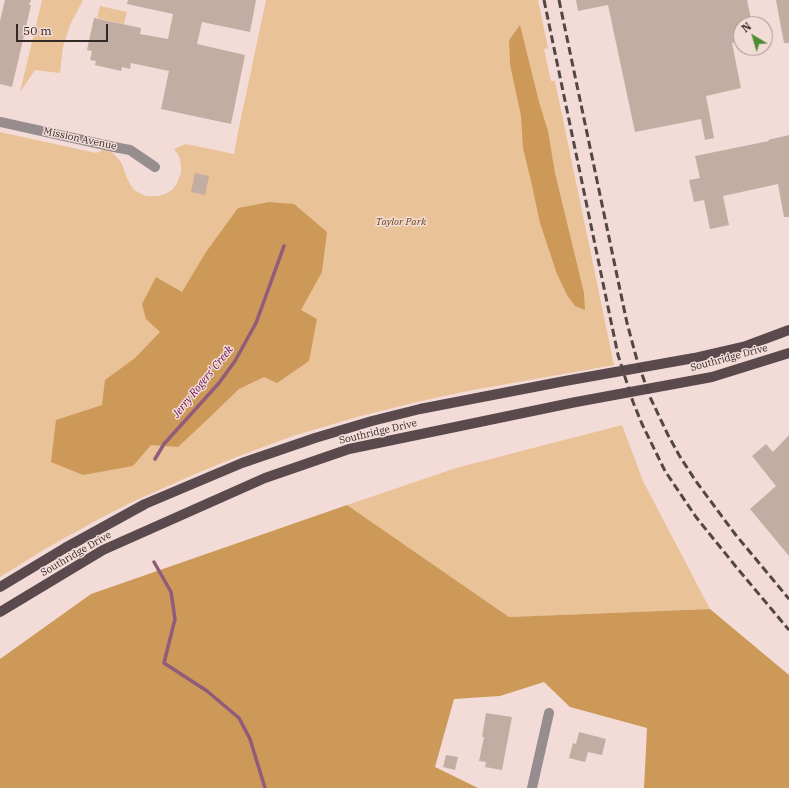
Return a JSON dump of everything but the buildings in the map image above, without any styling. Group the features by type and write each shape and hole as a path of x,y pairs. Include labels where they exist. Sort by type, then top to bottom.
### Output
{"main road":[{"name":"Southridge Drive","path":"0,587 65,548 145,504 242,463 315,438 372,421 420,409 694,358 746,346 789,330"},
{"name":"Southridge Drive","path":"0,612 103,550 264,478 349,449 576,402 712,377 789,353"}],"street":[{"name":"Mission Avenue","path":"0,122 130,150 155,167"},
{"path":"532,788 549,713"}],"green space":[{"path":"42,0 83,0 70,25 63,47 60,73 35,70 20,92"},
{"name":"Taylor Park","path":"266,0 538,0 548,48 544,49 551,81 555,81 614,365 473,390 421,401 357,417 293,436 195,474 130,503 45,549 0,577 0,132 96,153 103,150 108,151 113,153 121,162 127,178 134,190 146,196 158,196 165,194 172,190 176,185 181,173 180,159 174,149 186,144 234,154"},
{"path":"100,6 127,12 124,24 97,18"},
{"path":"622,425 643,481 710,609 509,617 347,505 456,468"}],"shaded area":[{"path":"520,25 539,102 548,131 555,173 584,293 585,310 575,306 567,295 557,274 540,223 523,148 521,116 510,64 509,40"},
{"path":"269,202 294,204 327,232 322,272 301,310 317,319 309,361 277,383 264,377 239,389 178,447 151,445 133,466 83,475 51,462 56,420 102,405 105,380 135,358 160,332 146,319 142,304 156,277 182,292 206,252 238,208"},
{"path":"347,505 509,617 710,609 789,675 789,788 644,788 647,728 570,707 544,682 500,696 454,699 435,767 478,788 0,788 0,659 91,594"}],"waterway":[{"name":"Jerry Rogers' Creek","path":"155,459 164,444 219,383 235,361 256,323 284,246"},
{"name":"Jerry Rogers' Creek","path":"154,562 171,592 175,619 164,663 207,691 239,718 250,739 265,788"}],"railway":[{"path":"544,0 618,355 633,402 665,471 696,517 789,630"},
{"path":"559,0 627,323 637,360 650,397 668,435 695,480 735,534 789,599"}]}
